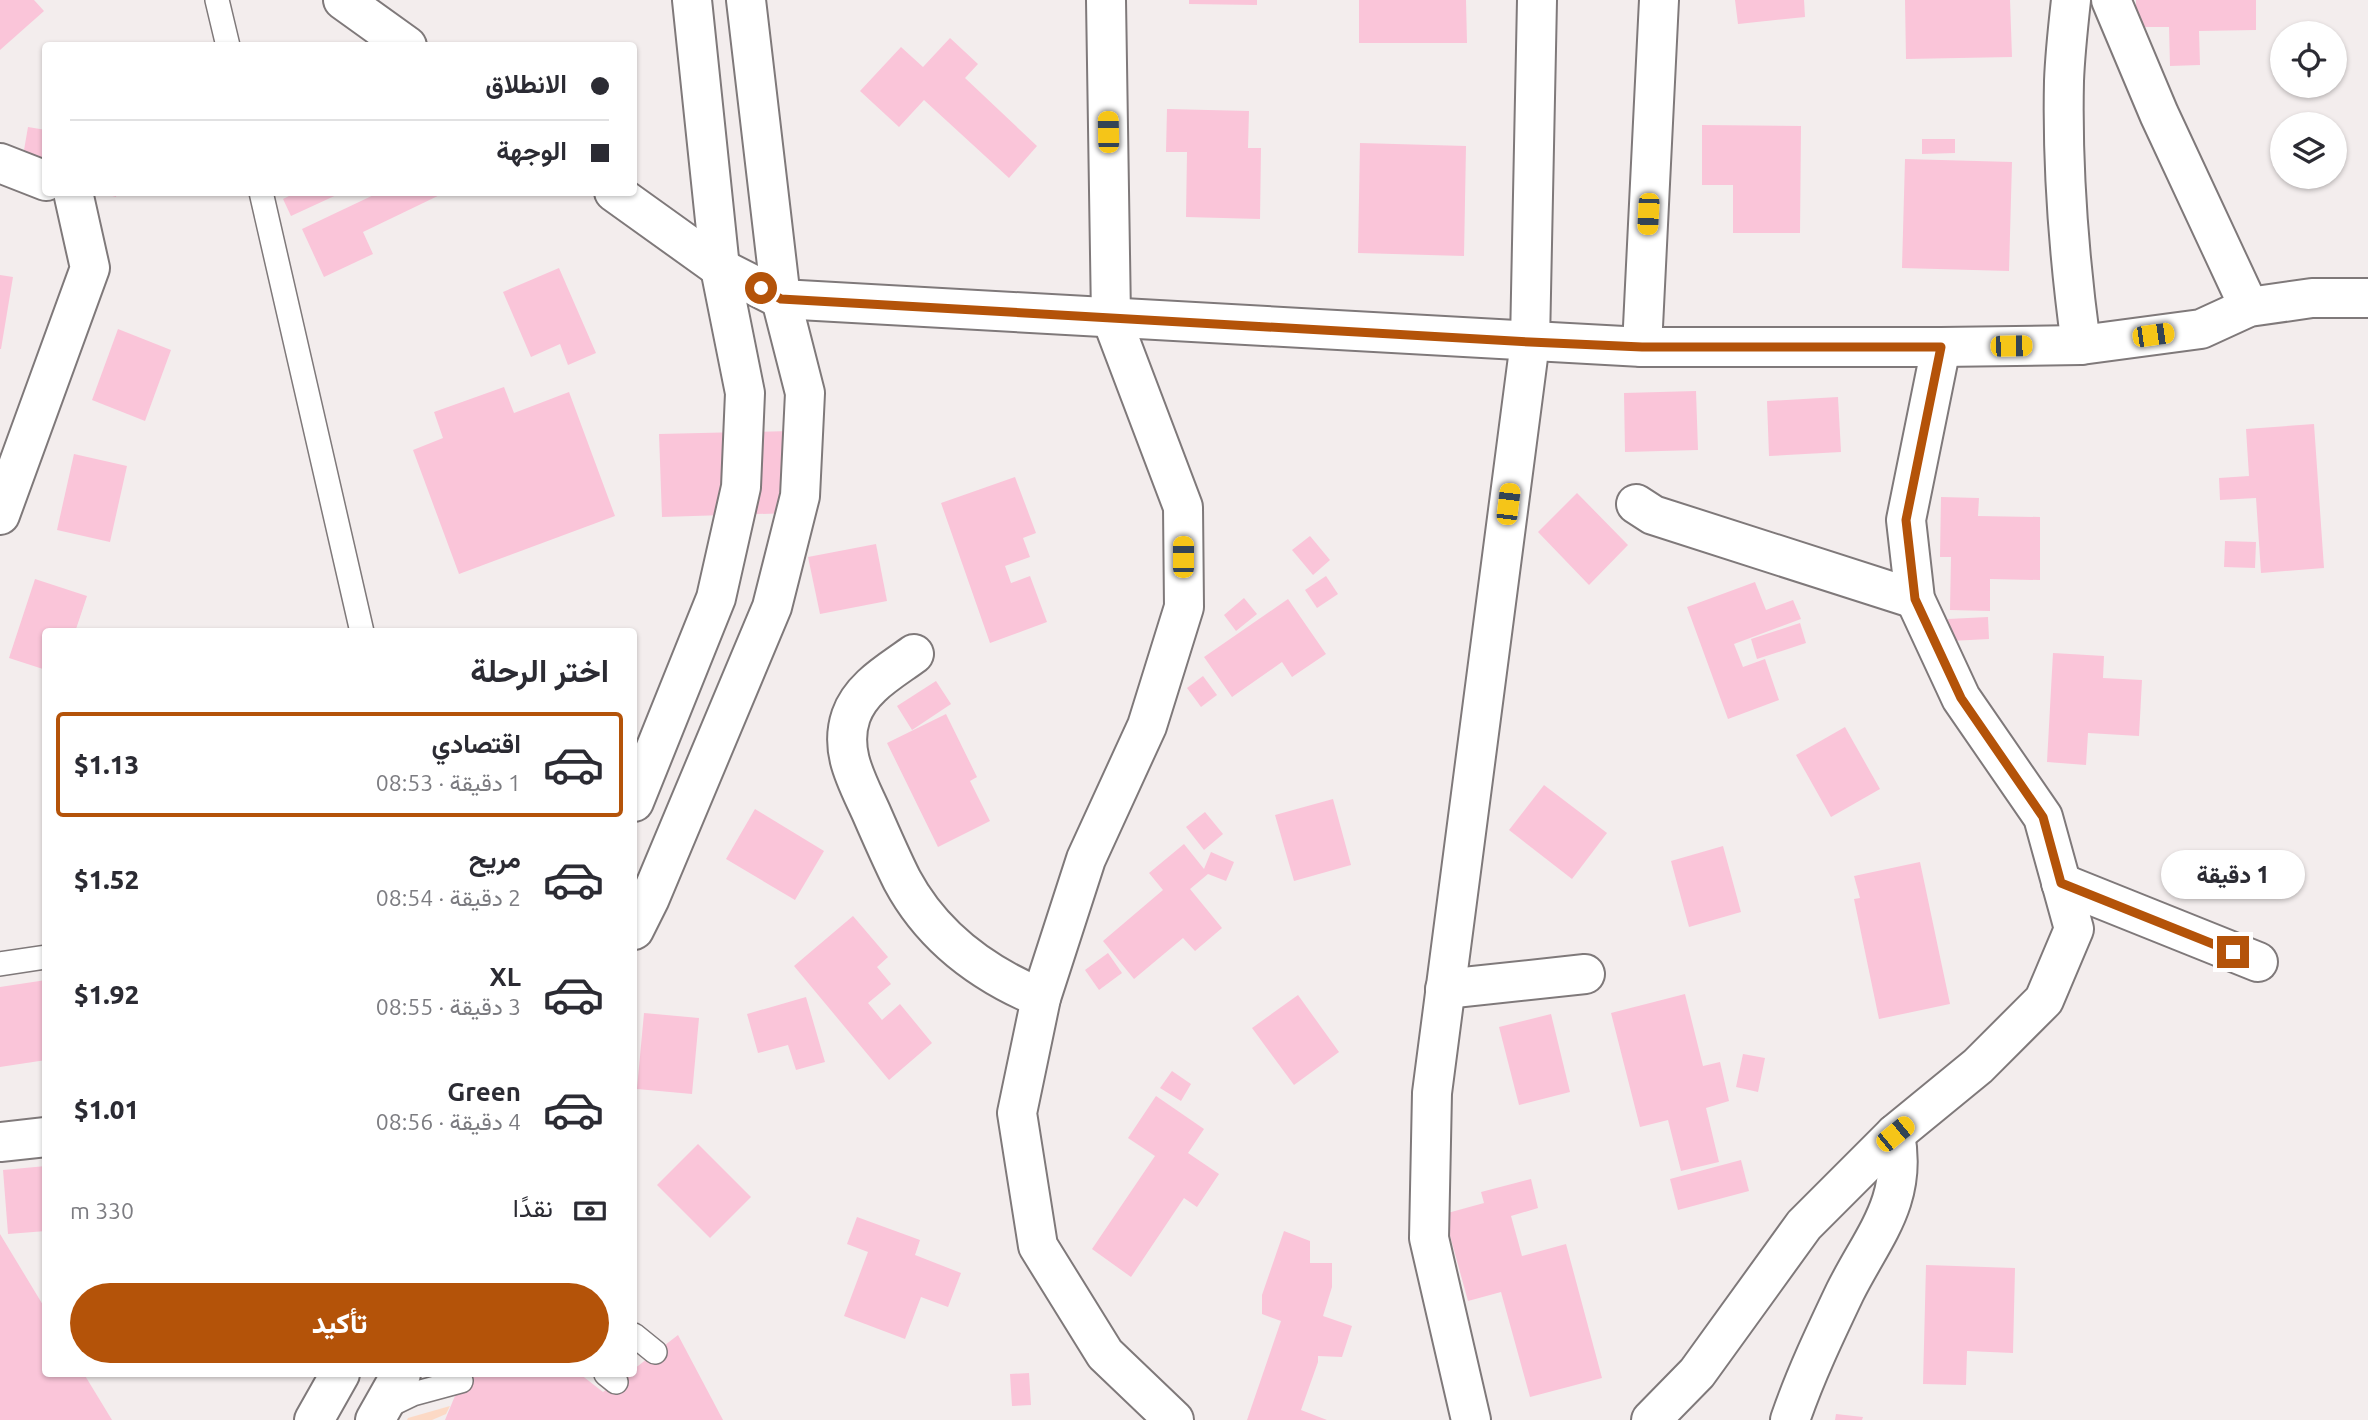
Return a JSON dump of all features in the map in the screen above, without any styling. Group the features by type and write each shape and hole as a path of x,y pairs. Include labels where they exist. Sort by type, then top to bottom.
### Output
{"street":[{"path":"343,0 401,42"},
{"path":"637,795 716,598 741,487 745,393 720,268 692,0"},
{"path":"637,924 772,607 800,496 805,393 781,299 746,0"},
{"path":"1106,0 1111,317 1183,507 1184,607 1147,726 1086,859 1041,998 1017,1113 1038,1246 1105,1354 1174,1420"},
{"path":"1471,1420 1429,1238 1432,1093 1530,342 1536,0"},
{"path":"1642,347 1659,0"},
{"path":"2071,0 2064,78 2066,204 2071,275 2081,345"},
{"path":"2111,0 2165,126 2249,307"},
{"path":"0,163 42,179"},
{"path":"0,515 90,268 74,196"},
{"path":"620,196 720,268 781,299 1642,347 1941,347 2081,345 2200,329 2249,307 2312,298 2368,298"},
{"path":"1651,1420 1697,1373 1804,1225 1895,1134 1978,1066 2044,1000 2074,929 2043,817 1961,698 1915,599 1906,520 1941,347"},
{"path":"1636,504 1653,515 1915,599"},
{"path":"914,654 868,689 858,701 847,732 849,763 903,881 921,909 943,935 967,957 1014,987 1041,998"},
{"path":"2061,883 2258,962"},
{"path":"1446,989 1585,974"},
{"path":"1790,1420 1804,1379 1827,1330 1890,1208 1898,1181 1898,1147 1895,1134"},
{"path":"0,1142 42,1137"},
{"path":"314,1420 338,1377"},
{"path":"377,1415 399,1377"}],"lane":[{"path":"217,0 227,42"},
{"path":"262,196 361,628"},
{"path":"0,964 42,958"},
{"path":"377,1415 397,1400 461,1381"}],"shaded area":[{"path":"450,1406 446,1414 432,1420 407,1420 408,1418"}],"building":[{"path":"0,0 34,0 44,11 0,50"},
{"path":"1189,0 1257,0 1257,5 1189,4"},
{"path":"1359,0 1466,0 1467,43 1359,43"},
{"path":"1735,0 1804,0 1805,17 1738,24"},
{"path":"1905,0 2010,0 2012,57 1906,59"},
{"path":"2136,0 2256,0 2256,30 2199,31 2200,65 2170,66 2169,27 2136,27"},
{"path":"950,38 978,64 965,78 1037,146 1009,178 924,100 899,127 860,91 901,47 923,67"},
{"path":"1167,109 1249,111 1248,148 1261,148 1260,219 1186,217 1187,152 1166,152"},
{"path":"1702,125 1801,126 1800,233 1733,233 1733,185 1702,185"},
{"path":"28,127 42,129 42,183 19,179"},
{"path":"1922,139 1955,139 1955,153 1922,154"},
{"path":"1360,143 1466,146 1464,256 1358,253"},
{"path":"1905,159 2012,162 2009,271 1902,268"},
{"path":"289,196 334,196 291,216 283,199"},
{"path":"372,196 438,196 363,232 373,254 324,277 302,229"},
{"path":"559,268 596,353 568,365 560,344 531,357 503,292"},
{"path":"0,275 13,277 1,349 0,349"},
{"path":"118,329 171,350 145,421 92,400"},
{"path":"504,387 514,413 569,392 615,516 459,574 413,450 443,438 434,412"},
{"path":"1696,391 1698,450 1625,452 1624,393"},
{"path":"1838,397 1841,452 1769,456 1767,401"},
{"path":"2314,424 2324,568 2261,573 2256,498 2220,500 2219,478 2249,476 2246,429"},
{"path":"790,431 792,513 662,517 659,434"},
{"path":"74,454 127,466 110,542 57,530"},
{"path":"1015,477 1036,533 1023,538 1030,557 1005,566 1011,583 1030,576 1047,622 990,643 941,503"},
{"path":"1577,493 1628,545 1589,585 1538,532"},
{"path":"1941,497 1979,498 1978,516 2040,517 2040,580 1990,579 1990,611 1950,610 1951,557 1940,557"},
{"path":"1310,536 1330,560 1313,575 1292,550"},
{"path":"2225,541 2256,542 2255,568 2224,567"},
{"path":"876,544 887,601 820,614 808,557"},
{"path":"1326,576 1338,594 1317,608 1305,590"},
{"path":"35,579 87,596 76,628 42,628 42,669 9,658"},
{"path":"1755,582 1766,610 1793,600 1801,619 1734,644 1743,667 1765,659 1779,700 1728,719 1687,607"},
{"path":"1244,598 1257,614 1236,631 1224,615"},
{"path":"1288,599 1326,654 1292,677 1282,662 1232,697 1204,657"},
{"path":"1988,617 1989,639 1950,641 1948,619"},
{"path":"1800,623 1806,643 1757,659 1751,639"},
{"path":"2053,653 2104,656 2103,678 2142,680 2139,736 2088,733 2086,765 2047,762"},
{"path":"1203,676 1217,695 1201,707 1187,688"},
{"path":"936,681 951,704 912,730 897,706"},
{"path":"946,714 977,777 970,781 990,821 938,847 887,743"},
{"path":"1845,727 1880,789 1831,817 1796,755"},
{"path":"1544,785 1607,833 1572,879 1509,830"},
{"path":"1333,799 1351,865 1294,881 1275,815"},
{"path":"755,809 824,851 795,900 726,859"},
{"path":"1205,812 1223,834 1204,850 1186,827"},
{"path":"1184,844 1204,869 1211,852 1234,862 1226,881 1208,874 1190,889 1222,928 1195,951 1183,938 1134,979 1103,941 1163,890 1149,873"},
{"path":"1723,846 1741,912 1689,927 1671,861"},
{"path":"1920,862 1950,1004 1879,1019 1854,899 1860,898 1854,876"},
{"path":"853,916 888,957 877,967 891,984 868,1003 882,1020 900,1004 932,1043 889,1080 794,966"},
{"path":"1108,953 1122,973 1099,990 1085,970"},
{"path":"42,981 42,1061 0,1067 0,987"},
{"path":"1685,994 1703,1066 1720,1062 1729,1101 1706,1108 1719,1162 1681,1171 1668,1120 1640,1127 1611,1013"},
{"path":"1298,995 1339,1052 1294,1085 1252,1028"},
{"path":"806,997 825,1062 796,1070 788,1045 758,1053 747,1014"},
{"path":"644,1013 699,1018 692,1094 637,1089"},
{"path":"1551,1014 1570,1092 1519,1105 1499,1027"},
{"path":"1743,1054 1765,1058 1758,1092 1736,1087"},
{"path":"1172,1071 1191,1084 1181,1101 1160,1088"},
{"path":"1156,1096 1204,1129 1188,1153 1219,1174 1197,1207 1184,1198 1131,1277 1092,1249 1155,1156 1128,1138"},
{"path":"698,1144 751,1197 710,1238 657,1185"},
{"path":"1741,1160 1749,1191 1678,1210 1670,1179"},
{"path":"42,1166 42,1231 8,1234 3,1170"},
{"path":"1531,1179 1538,1208 1511,1216 1522,1256 1566,1244 1602,1378 1530,1397 1501,1292 1468,1301 1444,1214 1484,1203 1481,1192"},
{"path":"857,1217 920,1240 915,1255 961,1273 948,1307 921,1297 905,1339 844,1316 868,1252 847,1244"},
{"path":"1284,1231 1310,1241 1310,1263 1332,1263 1332,1287 1323,1316 1352,1326 1342,1357 1318,1356 1301,1410 1327,1420 1247,1420 1281,1321 1262,1314 1262,1295"},
{"path":"0,1234 42,1303 42,1377 86,1377 112,1420 0,1420"},
{"path":"1926,1265 2015,1268 2013,1353 1967,1351 1966,1385 1923,1384"},
{"path":"678,1335 723,1420 445,1420 463,1377 584,1377 603,1392 623,1377 637,1377 637,1367"},
{"path":"1029,1373 1031,1405 1012,1406 1010,1374"},
{"path":"1836,1414 1863,1417 1862,1420 1835,1420"}],"route":[{"path":"761,288 781,299 1530,342 1642,347 1941,347 1906,520 1915,599 1961,698 2043,817 2061,883 2233,952"}]}
